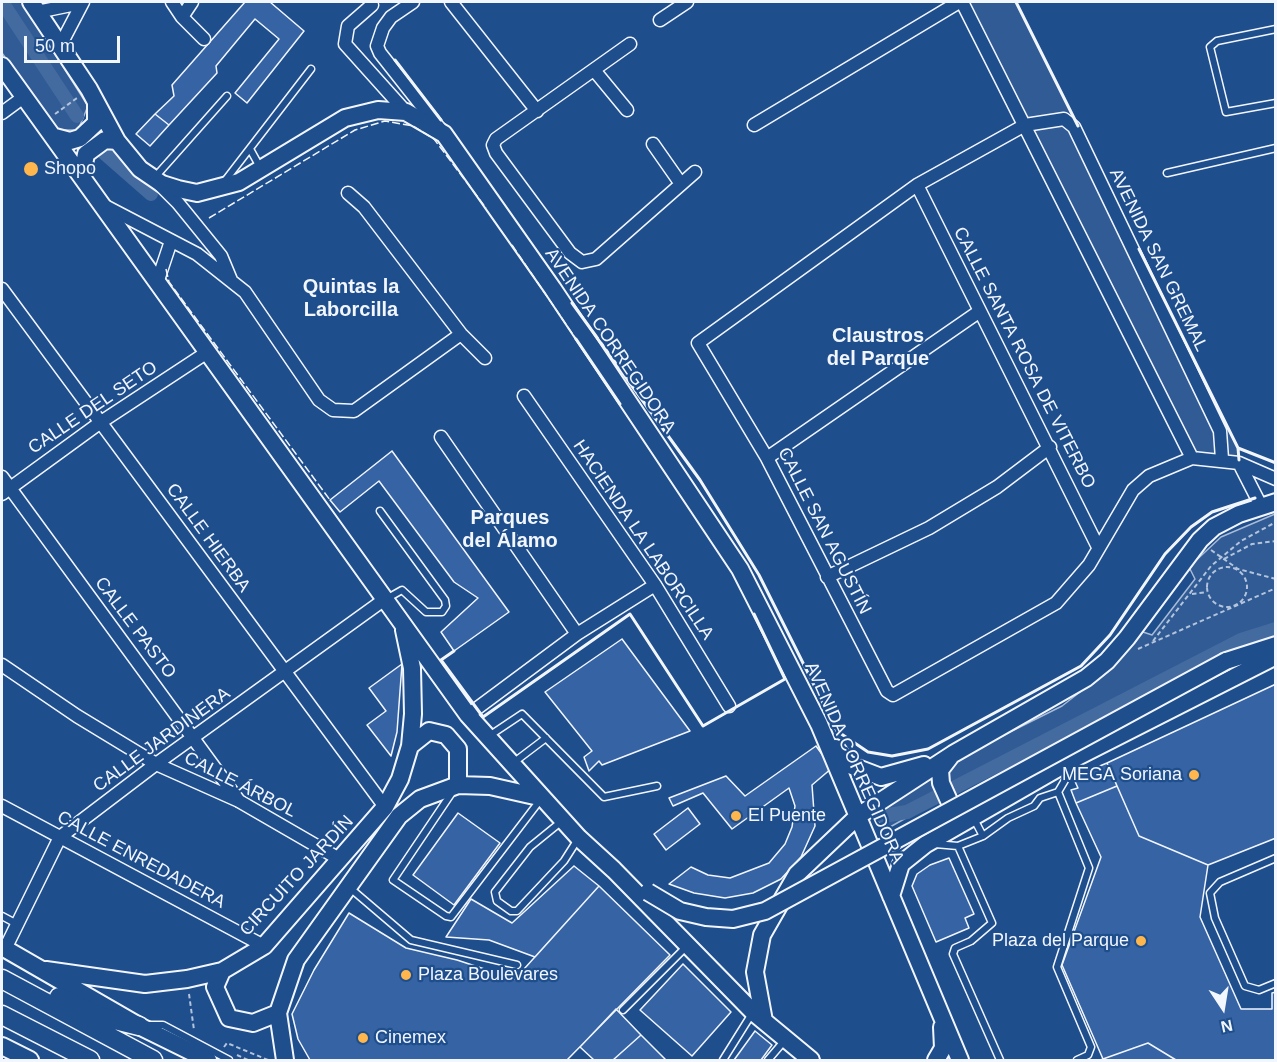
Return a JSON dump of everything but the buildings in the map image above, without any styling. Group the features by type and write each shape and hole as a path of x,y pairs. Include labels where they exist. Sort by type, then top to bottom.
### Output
{"main road":[{"name":"AVENIDA CORREGIDORA","path":"34,7 61,44 117,141 140,169 178,189 197,192 238,182 262,170 345,118 378,110 406,112 444,134 553,289 740,569 819,724 958,1059"},
{"path":"2,66 468,715 562,821 759,1016 811,1060"},
{"path":"54,137 70,141 80,138 96,123 96,102"},
{"path":"82,175 86,154 105,140 117,141"},
{"path":"759,1016 754,972 762,934 797,874 858,816 953,754 1086,678 1107,661 1200,540 1214,527 1239,514 1268,504"},
{"name":"CIRCUITO JARDÍN","path":"46,970 145,984 222,972 264,946 386,807 400,779 410,746 412,668 403,623"},
{"path":"614,870 680,911 706,917 733,919 765,911 1226,661 1275,645"},
{"path":"891,896 901,864 926,844 1079,756 1275,657"},
{"path":"819,724 847,764 881,777 902,773 953,754"},
{"path":"410,746 429,731 446,735 458,749 458,785"},
{"path":"953,754 940,770 944,790 960,812 972,816"},
{"name":"CIRCUITO JARDÍN","path":"278,1013 296,960 399,816 420,799 458,785 490,786 541,798"},
{"path":"3,948 46,970 139,1026 208,1060"},
{"path":"222,972 215,987 229,1018 253,1023 278,1013 285,1060"},
{"path":"2,979 15,977 99,1016 139,1026"},
{"path":"2,979 153,1060"},
{"path":"2,1015 90,1060"},
{"path":"936,1060 943,1048 942,1019"},
{"path":"2,1046 30,1060"}],"street":[{"path":"34,7 82,2"},
{"path":"61,44 82,2"},
{"path":"172,2 182,17 204,39"},
{"path":"182,17 192,2"},
{"path":"413,2 391,17 382,28 377,46 380,53 444,134"},
{"path":"451,2 537,111"},
{"path":"660,20 687,2"},
{"path":"754,125 961,2 1192,458"},
{"path":"391,17 370,3 348,26 345,44 406,112"},
{"path":"630,44 496,139 493,145 570,253 582,262 596,259 695,172"},
{"path":"594,70 627,110"},
{"path":"389,94 406,87"},
{"path":"2,113 25,96"},
{"name":"AVENIDA SAN GREMAL","path":"1025,125 1064,119 1074,127 1220,431 1222,459"},
{"name":"CALLE SAN AGUSTÍN","path":"1025,125 917,185 698,343 766,458 887,691 893,695 1056,603 1089,565 1133,490 1149,476 1192,458 1222,459 1239,463 1275,479"},
{"path":"653,144 681,184"},
{"path":"154,178 221,256 231,281"},
{"name":"CALLE SANTA ROSA DE VITERBO","path":"917,185 1098,547"},
{"path":"348,193 364,207 461,334 485,358"},
{"path":"103,205 197,254 245,292 319,400 333,410 354,411 461,334"},
{"path":"157,283 171,241"},
{"name":"CALLE HIERBA","path":"2,289 284,674 386,807"},
{"path":"766,458 980,311"},
{"name":"CALLE DEL SETO","path":"5,491 101,422 206,353"},
{"name":"HACIENDA LA LABORCILLA","path":"524,396 655,585 729,706"},
{"path":"441,437 577,634"},
{"path":"827,577 929,528 997,487 1050,447"},
{"path":"1239,463 1268,504"},
{"name":"CALLE PASTO","path":"2,477 5,491 195,738 239,801"},
{"path":"468,715 577,634 655,585"},
{"name":"CALLE JARDINERA","path":"3,948 60,837 156,764 284,674 385,599"},
{"name":"CALLE ÁRBOL","path":"2,665 77,716 156,764 239,801 340,860"},
{"name":"CALLE ENREDADERA","path":"2,806 264,946"}],"lane":[{"path":"1275,29 1217,41 1210,46 1226,112 1275,103"},
{"path":"220,188 311,69"},
{"path":"154,178 227,96"},
{"path":"1167,173 1275,148"},
{"path":"250,149 262,170"},
{"path":"380,511 445,600 446,606 442,612 426,612 402,590 385,599"},
{"path":"488,737 522,714 604,797 657,786"},
{"path":"512,764 546,738"},
{"path":"926,844 958,846 983,836 1008,818 1034,806 1047,795 1058,792 1079,756"},
{"path":"458,785 393,876 396,884 451,917 541,798"},
{"path":"1020,788 1034,806"},
{"path":"1058,792 1089,867 1057,968 1091,1047 1088,1055 1077,1060"},
{"path":"1001,799 1008,818"},
{"path":"972,816 983,836"},
{"path":"562,821 530,847 495,892 497,901 511,911 517,911 564,861 579,838"},
{"path":"958,846 992,923 971,941 956,948 953,954 1000,1060"},
{"path":"1275,858 1220,882 1209,893 1215,918 1245,986 1259,990 1275,983"},
{"path":"349,884 411,940 518,965"},
{"path":"2,916 17,924"},
{"path":"623,1010 688,945"},
{"path":"447,956 449,948"},
{"path":"723,1060 759,1016"},
{"path":"139,1026 163,1025 229,1060"},
{"path":"768,1060 786,1040"}],"path":[{"path":"59,112 78,98"},
{"path":"1223,558 1241,541 1275,522"},
{"path":"1200,540 1238,569 1248,587 1245,597 1238,604 1229,608 1219,606 1211,601 1207,592 1207,582 1211,573 1220,568 1238,569 1275,579"},
{"path":"1152,643 1218,561 1252,544 1275,541"},
{"path":"1136,650 1275,588"},
{"path":"1192,594 1207,592"},
{"path":"187,979 194,1036 192,1041"},
{"path":"248,1060 224,1047 226,1043 268,1060"}],"shaded area":[{"path":"2,2 22,2 88,106 78,130 57,130 2,53"},
{"path":"962,2 1016,2 1238,448 1239,463 1192,458"},
{"path":"1275,514 1275,635 1242,639 1065,728 883,831 874,809 970,752 1062,706 1107,671 1140,631 1152,635 1195,579 1189,567 1221,537"}],"waterway":[{"path":"2,2 77,116"},
{"path":"103,152 151,194"},
{"path":"883,816 907,812 1241,640 1276,629"}],"fence":[{"path":"209,218 355,130 385,121 413,126 434,139 486,208"},
{"path":"512,245 576,339"},
{"path":"166,269 169,282 330,500"}],"wall":[{"path":"1016,2 1078,126"},
{"path":"395,60 441,120"},
{"path":"1139,249 1238,448 1239,460"},
{"path":"572,303 700,480 759,575 837,731 868,752 892,756 928,749 1081,666 1110,635 1165,554 1191,527 1212,512 1255,498"},
{"path":"576,339 620,404"},
{"path":"1238,448 1276,463"},
{"path":"454,651 441,660 483,717 630,614 703,726 785,679 754,614"}],"place":[{"name":"Shopo","path":"31,169"},
{"name":"MEGA Soriana","path":"1194,775"},
{"name":"El Puente","path":"736,816"},
{"name":"Plaza del Parque","path":"1141,941"},
{"name":"Plaza Boulevares","path":"406,975"},
{"name":"Cinemex","path":"363,1038"}],"district":[{"name":"Quintas la Laborcilla","path":"351,298"},
{"name":"Claustros del Parque","path":"878,348"},
{"name":"Parques del Álamo","path":"510,530"}]}
